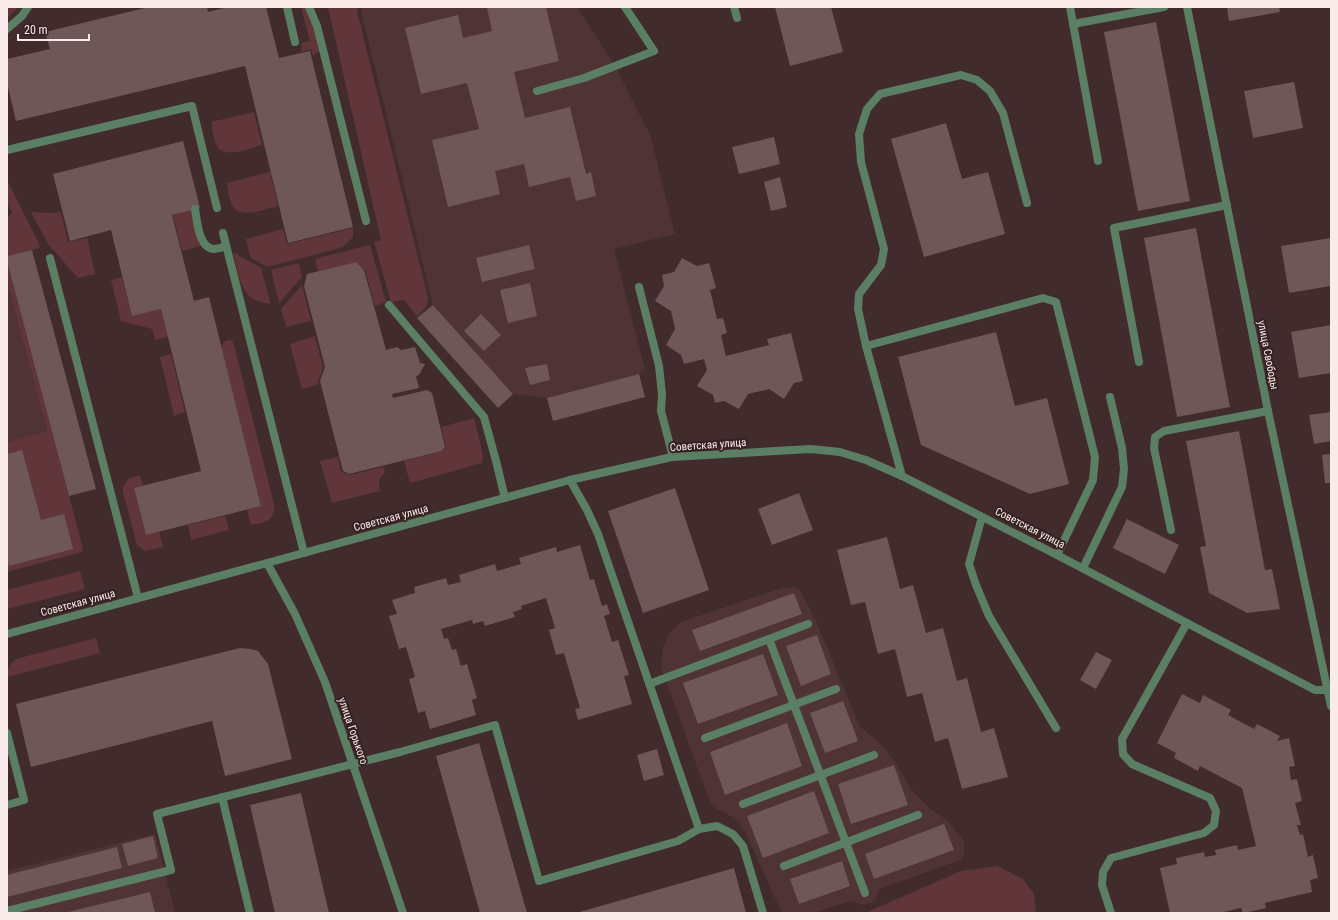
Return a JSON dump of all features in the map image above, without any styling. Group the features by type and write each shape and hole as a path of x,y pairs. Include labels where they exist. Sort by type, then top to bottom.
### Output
{"street":[{"path":"7,29 22,16 28,7"},
{"path":"287,7 295,42"},
{"path":"308,7 317,26 366,221"},
{"path":"537,91 584,78 654,51 625,7"},
{"path":"734,7 737,18"},
{"path":"1070,7 1098,161"},
{"path":"1073,24 1164,7"},
{"name":"улица Свободы","path":"1187,7 1268,411 1331,706"},
{"path":"902,476 866,346 858,310 860,294 881,265 884,249 861,162 859,134 867,109 880,94 961,75 977,80 990,91 1003,113 1027,203"},
{"path":"7,150 192,106 217,208"},
{"path":"1139,362 1114,228 1227,204"},
{"path":"195,209 202,242 206,247 214,249 226,246"},
{"path":"223,233 304,553"},
{"path":"50,258 138,598"},
{"path":"639,287 659,366 662,394 661,411 673,457"},
{"path":"866,346 1043,298 1056,302 1095,457 1093,480 1057,555"},
{"path":"389,305 484,417 505,498"},
{"path":"1083,568 1122,487 1124,470 1122,448 1110,397"},
{"path":"1171,530 1154,448 1155,437 1164,431 1268,411"},
{"name":"Советская улица","path":"7,634 570,480 673,457 811,449 840,452 866,460 902,476 1083,568 1314,690 1328,690"},
{"path":"570,480 587,510 598,534 699,829"},
{"path":"982,517 969,564 976,585 989,616 1056,728"},
{"name":"улица Горького","path":"267,563 295,614 325,682 403,913"},
{"path":"1111,913 1102,885 1103,872 1111,858 1204,833 1214,825 1216,811 1210,798 1132,764 1123,754 1122,739 1187,623"},
{"path":"649,684 808,624"},
{"path":"769,639 865,893"},
{"path":"705,738 836,689"},
{"path":"7,911 171,870 157,814 400,752 495,725 539,881 678,842 699,829 717,826 733,834 743,846 764,913"},
{"path":"7,733 24,800 7,805"},
{"path":"743,804 874,755"},
{"path":"222,797 250,913"},
{"path":"784,866 918,815"}],"shaded area":[{"path":"7,7 18,7 7,19"},
{"path":"301,7 306,7 320,45 319,51 313,56 311,49 301,52 302,43 310,41"},
{"path":"328,7 358,7 357,11 428,298 427,306 417,316 404,300 391,302 374,242 381,240"},
{"path":"362,7 577,7 615,66 651,137 675,234 614,249 645,369 639,374 547,398 513,394 433,305 361,11"},
{"path":"254,112 262,145 238,152 227,152 218,147 213,135 211,122"},
{"path":"270,172 278,206 248,213 237,211 232,205 227,183"},
{"path":"7,180 40,246 39,248 7,256 7,219 12,213 7,202"},
{"path":"192,210 201,246 182,251 173,215"},
{"path":"31,212 61,212 68,242 87,238 95,274 78,278 48,244"},
{"path":"353,228 353,237 345,245 337,249 267,267 250,257 246,239 283,229 287,244"},
{"path":"370,245 386,302 375,306 365,270 356,262 318,271 315,259"},
{"path":"233,252 261,268 271,304 258,301 247,293 240,281"},
{"path":"7,261 83,549 82,552 7,572 7,442 47,431 7,281"},
{"path":"299,263 302,277 279,303 271,270"},
{"path":"122,277 132,316 161,309 168,337 155,340 152,329 121,321 111,280"},
{"path":"7,281 47,432 7,442"},
{"path":"302,285 311,321 286,327 281,309"},
{"path":"315,336 323,368 318,381 319,384 302,389 290,344"},
{"path":"229,340 232,341 234,345 274,504 274,510 271,518 265,522 251,525 247,510 261,506 221,347 224,342"},
{"path":"171,354 185,412 174,416 160,357"},
{"path":"474,418 483,455 482,463 410,483 404,461 443,451 446,447 441,427"},
{"path":"338,457 341,472 350,475 383,467 385,473 380,479 380,491 332,503 320,461"},
{"path":"140,475 143,486 134,488 146,535 159,531 163,547 145,551 137,545 123,492 123,487 128,479"},
{"path":"225,516 229,530 191,540 188,525"},
{"path":"80,571 85,589 7,609 7,590"},
{"path":"793,587 800,590 816,621 860,727 877,740 896,763 910,788 929,808 947,820 964,841 965,848 964,856 960,860 880,889 875,900 869,904 862,905 851,901 813,913 784,913 780,909 746,834 731,816 716,809 710,803 661,667 663,646 669,634 681,622 782,588"},
{"path":"96,638 100,653 7,677 9,667 16,659"},
{"path":"155,834 175,912 7,913 7,871"},
{"path":"997,866 1023,879 1034,894 1036,913 865,913 961,871"}],"building":[{"path":"149,7 207,7 208,12 228,7 266,7 279,58 310,51 353,227 288,243 245,66 16,121 7,83 7,59 50,49 45,32"},
{"path":"546,7 559,61 514,72 525,118 570,107 586,174 591,172 596,196 576,201 570,177 529,187 524,164 495,171 500,194 448,207 432,140 479,129 467,83 421,94 405,28 458,15 463,38 492,31 487,8"},
{"path":"775,7 831,7 843,52 790,66"},
{"path":"1227,7 1279,7 1280,12 1229,21"},
{"path":"1156,22 1190,201 1138,211 1104,32"},
{"path":"1294,82 1303,128 1253,138 1244,91"},
{"path":"946,123 962,179 988,172 1005,234 924,257 891,139"},
{"path":"774,137 780,164 739,174 732,147"},
{"path":"183,141 200,208 172,215 194,301 209,297 261,506 146,535 134,488 201,471 161,309 132,316 111,230 70,241 53,174"},
{"path":"780,177 787,207 771,211 764,182"},
{"path":"1196,228 1230,407 1177,417 1144,238"},
{"path":"1331,238 1331,286 1289,293 1281,246"},
{"path":"529,245 535,269 482,282 476,258"},
{"path":"32,250 96,489 69,496 7,261 7,256"},
{"path":"682,258 697,266 709,263 716,288 710,290 717,319 723,318 727,333 721,335 726,356 769,345 767,339 791,333 803,381 794,383 784,399 769,389 748,394 739,409 724,401 715,403 713,395 697,386 707,370 704,359 684,364 681,355 666,345 675,329 671,311 655,301 664,286 662,275 674,272"},
{"path":"356,262 364,270 386,350 397,347 401,350 415,347 420,363 425,364 419,375 416,376 419,388 392,394 393,398 427,390 432,393 445,447 442,451 349,474 343,471 320,381 325,367 304,286 307,274"},
{"path":"530,283 537,316 508,323 500,290"},
{"path":"433,305 513,394 498,408 417,318"},
{"path":"481,314 501,335 484,351 464,331"},
{"path":"1331,325 1331,373 1299,378 1291,332"},
{"path":"996,332 1015,406 1047,398 1069,484 1030,494 921,445 898,357"},
{"path":"547,364 550,380 530,385 525,368"},
{"path":"639,374 645,397 553,421 547,398"},
{"path":"1331,412 1331,441 1314,444 1309,415"},
{"path":"1239,431 1265,570 1272,569 1280,609 1247,613 1209,593 1200,547 1206,546 1186,441"},
{"path":"22,450 41,520 64,514 73,549 9,566 7,558 7,454"},
{"path":"1331,454 1331,483 1325,483 1322,455"},
{"path":"675,488 709,590 643,613 608,511"},
{"path":"799,493 813,530 772,545 758,509"},
{"path":"1127,519 1179,545 1165,574 1113,548"},
{"path":"887,537 900,589 913,585 926,633 943,628 957,681 967,678 981,732 994,728 1008,777 962,789 948,738 935,742 922,693 907,697 895,649 878,654 865,602 851,605 837,550"},
{"path":"580,545 590,580 594,579 602,606 607,604 610,614 604,616 612,642 618,640 629,675 624,676 632,704 578,720 575,709 580,708 564,653 556,655 549,630 555,628 546,598 521,606 522,609 513,612 515,617 485,626 483,621 473,624 472,620 441,629 444,639 448,638 452,650 456,649 461,666 467,664 477,698 472,700 476,715 430,729 425,711 418,713 409,679 415,677 406,647 399,649 389,616 397,614 392,600 415,593 414,587 446,578 448,585 461,582 459,575 495,564 497,571 521,564 519,558 556,547 557,552"},
{"path":"794,593 802,614 700,651 692,630"},
{"path":"817,635 831,674 801,686 786,646"},
{"path":"240,648 258,651 268,664 292,759 225,776 212,721 31,767 16,704"},
{"path":"1096,652 1112,660 1096,689 1080,680"},
{"path":"763,654 778,695 698,724 683,683"},
{"path":"1182,694 1200,703 1203,695 1231,710 1228,715 1254,729 1257,724 1280,736 1277,741 1289,738 1295,766 1289,767 1291,780 1297,779 1302,801 1295,803 1301,825 1297,825 1300,835 1303,834 1308,857 1313,855 1318,878 1310,880 1312,892 1265,903 1266,908 1244,913 1241,908 1219,913 1170,913 1160,868 1177,864 1176,858 1204,852 1205,857 1216,855 1215,850 1237,845 1238,850 1256,846 1242,788 1200,766 1198,771 1174,758 1176,753 1157,743"},
{"path":"843,701 858,741 825,753 810,713"},
{"path":"787,723 802,766 725,795 710,752"},
{"path":"479,743 527,913 480,913 436,756"},
{"path":"657,749 664,775 644,781 637,755"},
{"path":"894,765 908,805 851,824 838,784"},
{"path":"814,791 829,833 763,858 747,816"},
{"path":"301,793 329,913 275,913 250,805"},
{"path":"944,824 954,850 874,879 865,854"},
{"path":"153,836 158,858 128,866 122,844"},
{"path":"117,847 122,868 7,897 7,875"},
{"path":"842,861 850,886 799,904 790,879"},
{"path":"734,868 746,913 576,913"},
{"path":"150,892 155,913 68,913 68,912"}]}
